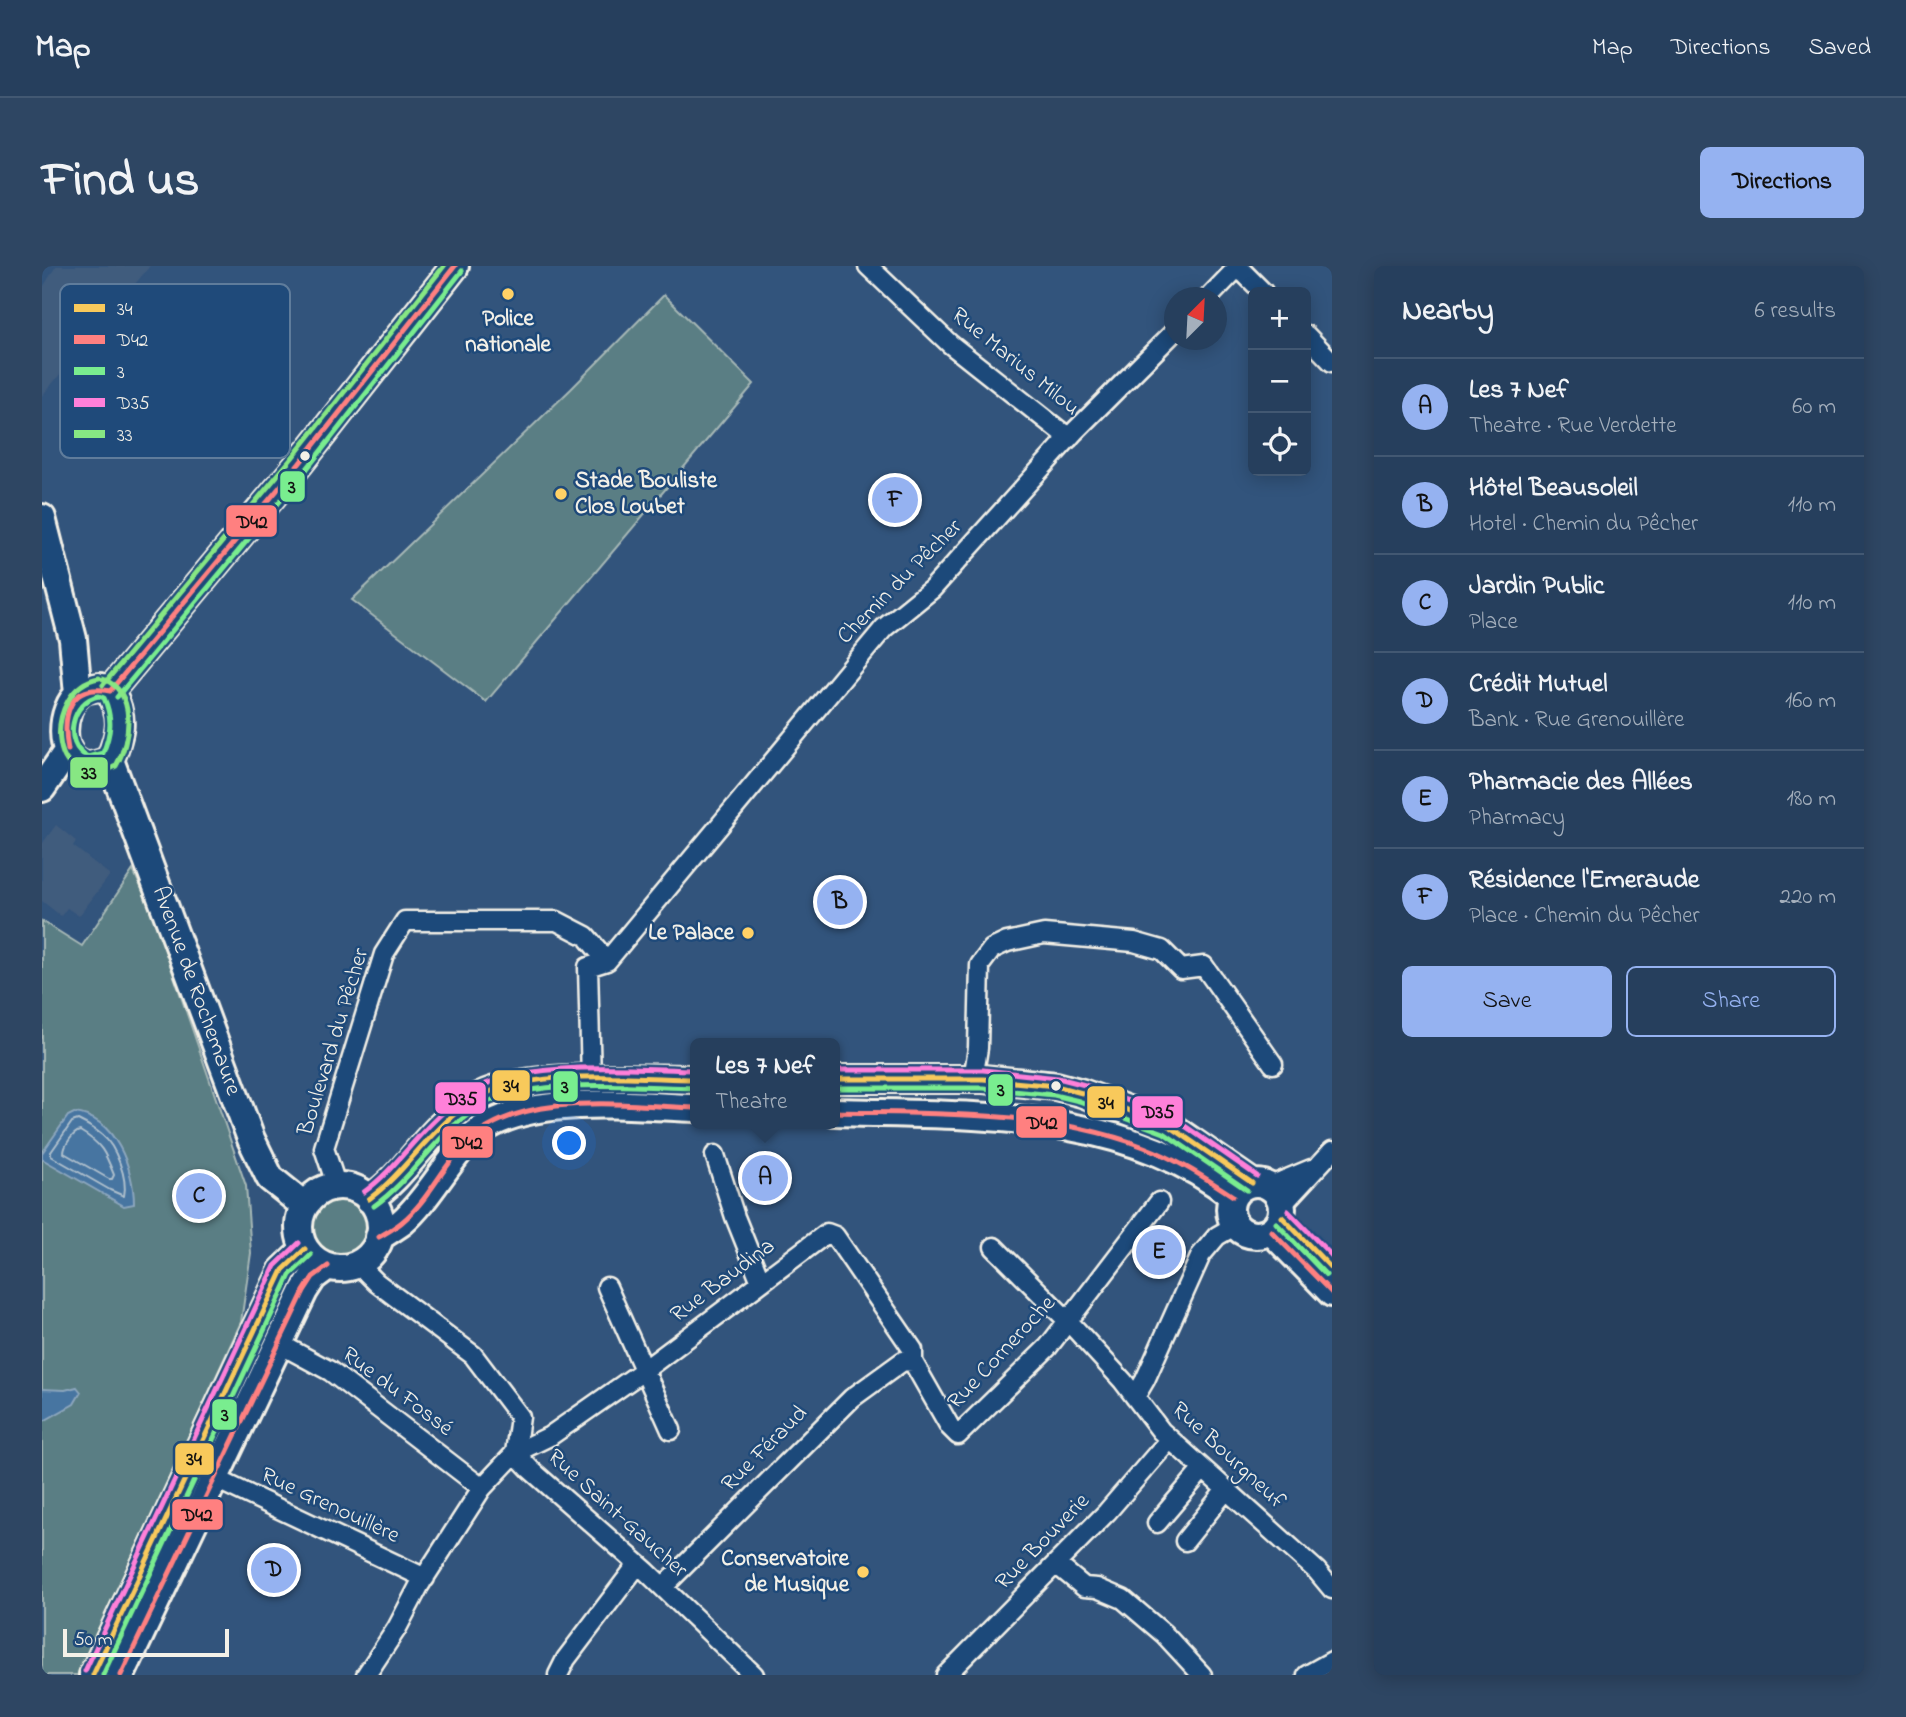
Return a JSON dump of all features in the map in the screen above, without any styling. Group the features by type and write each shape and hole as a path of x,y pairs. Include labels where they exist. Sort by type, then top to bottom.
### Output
{"main road":[{"path":"110,691 292,473 455,266"},
{"path":"42,518 73,639 78,694"},
{"path":"100,687 110,691 119,706 121,724 110,760 93,766 83,765 73,760 64,735 69,706 78,694 100,687"},
{"path":"42,788 68,750"},
{"name":"Avenue de Rochemaure","path":"110,760 251,1139 270,1178 305,1206"},
{"path":"369,1199 402,1172 449,1118 478,1096 507,1087 558,1080 690,1079"},
{"path":"840,1079 973,1079 1056,1086 1168,1125 1265,1203 1332,1269"},
{"path":"379,1237 402,1221 469,1140 490,1125 511,1116 568,1104 690,1108"},
{"path":"840,1112 979,1116 1081,1127 1163,1153 1265,1203 1332,1293"},
{"path":"337,1187 354,1189 369,1199 379,1216 379,1237 372,1253 358,1264 343,1268 328,1266 315,1260 301,1241 299,1223 305,1206 319,1192 337,1187"},
{"path":"1265,1203 1262,1235 1252,1235 1236,1226 1230,1206 1265,1203"},
{"path":"93,1675 283,1270 305,1249"},
{"path":"121,1675 304,1291 313,1277 328,1266"}],"street":[{"name":"Rue Marius Milou","path":"868,266 950,344 1069,438"},
{"path":"1219,287 1239,267 1258,287"},
{"path":"1311,340 1332,362"},
{"name":"Chemin du Pêcher","path":"607,961 884,628 932,589 1069,438 1164,342"},
{"name":"Boulevard du Pêcher","path":"337,1187 324,1148 384,954 405,920 557,921 586,936 607,961"},
{"path":"973,1079 978,1048 980,965 992,949 1007,942 1044,934 1134,942 1162,950 1181,970 1204,966 1273,1064"},
{"path":"592,1079 588,967 607,961"},
{"path":"1265,1203 1317,1166 1332,1151"},
{"path":"715,1155 734,1217 761,1282"},
{"name":"Rue Corneroche","path":"913,1362 950,1427 958,1435 1048,1347 1159,1202"},
{"path":"1135,1397 1201,1255 1217,1236 1236,1226"},
{"name":"Rue Baudina","path":"366,1675 482,1488 516,1453 551,1436 643,1371 827,1233 835,1236 913,1350 913,1362"},
{"name":"Rue Bourgneuf","path":"993,1247 1068,1321 1161,1431 1317,1572 1332,1589"},
{"name":"Rue Saint-Gaucher","path":"358,1264 377,1283 473,1355 520,1417 516,1453 530,1469 638,1564 754,1675"},
{"path":"607,1287 671,1430"},
{"name":"Rue du Fossé","path":"278,1343 330,1371 482,1488"},
{"name":"Rue Féraud","path":"663,1587 852,1398 903,1361 913,1362"},
{"name":"Rue Bouverie","path":"946,1675 1107,1512 1170,1439"},
{"path":"1157,1523 1203,1469"},
{"name":"Rue Grenouillère","path":"214,1478 425,1578"},
{"path":"1185,1541 1226,1490"},
{"path":"558,1675 566,1659 638,1564"},
{"path":"1056,1564 1084,1587 1097,1588 1123,1599 1164,1634 1202,1675"},
{"path":"1307,1675 1332,1661"}],"shaded area":[{"path":"56,266 150,266 135,284 60,284 60,374 42,396 42,289"},
{"path":"56,825 76,841 73,846 110,875 79,916 67,908 61,916 42,901 42,844"}],"green space":[{"name":"Stade Bouliste Clos Loubet","path":"664,295 754,384 486,702 352,600 571,389"},
{"path":"133,870 151,909 246,1186 251,1253 241,1322 79,1675 42,1675 42,921 82,946"},
{"path":"333,1199 345,1199 360,1207 368,1222 368,1234 360,1249 345,1257 333,1257 318,1249 310,1234 310,1222 318,1207"}],"water":[{"path":"74,1113 101,1124 120,1147 131,1176 134,1204 124,1206 42,1159 42,1153 68,1116"},
{"path":"77,1387 81,1392 74,1404 42,1422 42,1389 65,1390"}],"transit line":[{"name":"33","path":"103,685 292,458 444,266"},
{"name":"D42","path":"110,691 299,464 455,266"},
{"name":"3","path":"117,697 306,470 462,271"},
{"name":"33","path":"99,678 80,686 68,701 61,720 60,740 65,757 76,769 93,773 116,766 127,730 126,705 121,694 114,685 103,679"},
{"name":"D42","path":"68,750 66,725 71,705 85,692 110,691"},
{"name":"3","path":"99,696 104,698 110,719 108,739 103,753 88,757 75,743 73,723 82,705 99,696"},
{"name":"D35","path":"364,1192 386,1173 425,1129 450,1106 473,1090 496,1080 551,1070 581,1068 690,1070"},
{"name":"D35","path":"840,1070 983,1070 1058,1078 1085,1085 1172,1117 1257,1176"},
{"name":"34","path":"369,1199 381,1190 455,1113 478,1097 501,1088 555,1078 690,1079"},
{"name":"34","path":"840,1079 983,1079 1056,1086 1168,1125 1252,1183"},
{"name":"3","path":"374,1206 397,1187 457,1123 483,1104 531,1090 558,1087 690,1088"},
{"name":"3","path":"840,1088 983,1088 1054,1095 1079,1101 1164,1133 1247,1190"},
{"name":"D42","path":"379,1237 411,1214 466,1143 489,1126 515,1115 575,1104 690,1108"},
{"name":"D42","path":"840,1112 991,1116 1069,1126 1107,1135 1156,1152 1190,1169 1233,1196"},
{"name":"D35","path":"1288,1211 1332,1256"},
{"name":"34","path":"1282,1217 1332,1269"},
{"name":"3","path":"1276,1223 1326,1275"},
{"name":"D42","path":"1271,1231 1332,1293"},
{"name":"D35","path":"85,1671 275,1266 299,1243"},
{"name":"34","path":"93,1675 283,1270 305,1249"},
{"name":"3","path":"103,1675 290,1275 311,1255"},
{"name":"D42","path":"121,1675 304,1291 313,1277 328,1266"}],"place":[{"name":"Police nationale","path":"508,294"},
{"name":"Stade Bouliste Clos Loubet","path":"561,494"},
{"name":"Résidence l'Emeraude","path":"895,500"},
{"name":"Hôtel Beausoleil","path":"840,902"},
{"name":"Le Palace","path":"748,933"},
{"name":"Les 7 Nef","path":"765,1178"},
{"name":"Jardin Public","path":"199,1196"},
{"name":"Pharmacie des Allées","path":"1159,1252"},
{"name":"Crédit Mutuel","path":"274,1570"},
{"name":"Conservatoire de Musique","path":"863,1572"}]}
